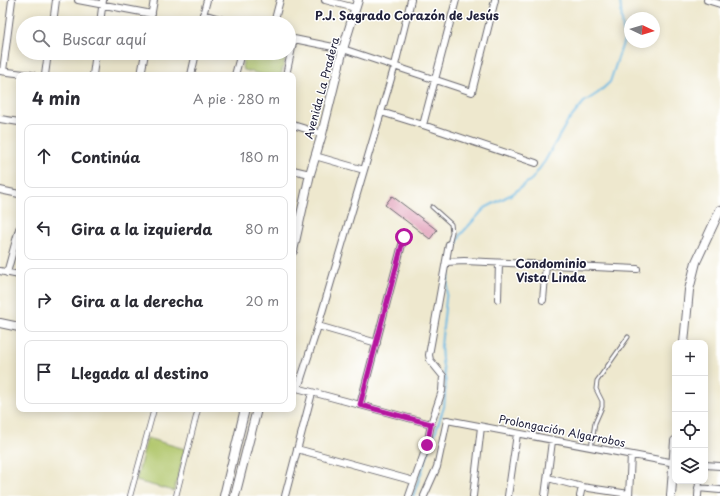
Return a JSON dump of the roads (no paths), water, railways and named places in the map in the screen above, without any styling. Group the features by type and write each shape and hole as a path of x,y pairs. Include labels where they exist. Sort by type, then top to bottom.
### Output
{"street":[{"path":"12,0 2,71 16,73"},
{"path":"54,16 56,0"},
{"path":"78,0 102,2 152,14 154,0"},
{"path":"207,0 203,14 210,16"},
{"path":"276,16 280,0"},
{"path":"325,0 355,8"},
{"name":"Avenida La Pradera","path":"296,237 310,174 322,134 343,49 358,0"},
{"path":"411,0 381,112 318,326 296,387 312,393 431,424"},
{"path":"423,125 456,0"},
{"path":"296,39 343,49 472,92 494,0"},
{"path":"707,0 720,4"},
{"path":"101,16 102,2"},
{"path":"0,33 7,34"},
{"path":"45,72 47,60"},
{"path":"93,72 95,60"},
{"path":"142,72 144,60"},
{"path":"192,72 194,60"},
{"path":"236,72 239,60"},
{"path":"286,72 288,60"},
{"path":"381,112 536,163"},
{"path":"0,119 16,122"},
{"path":"296,126 322,134"},
{"path":"315,156 364,170"},
{"path":"296,171 310,174"},
{"path":"0,190 16,193"},
{"path":"684,340 689,290 696,262 720,212"},
{"path":"360,405 404,237"},
{"path":"7,273 16,240"},
{"path":"409,496 427,445 431,424 442,391 443,376 430,360 429,355 449,262 448,244"},
{"path":"449,262 464,261 637,269"},
{"path":"498,299 500,263"},
{"path":"544,300 546,265"},
{"path":"0,272 16,274"},
{"path":"0,323 16,326"},
{"path":"318,326 377,343"},
{"path":"285,496 312,393"},
{"path":"130,496 153,412"},
{"path":"176,496 197,412"},
{"path":"224,496 244,412"},
{"path":"235,496 256,412"},
{"name":"Prolongación Algarrobos","path":"424,496 437,467 447,420 672,463"},
{"path":"473,496 481,427"},
{"path":"508,496 517,434"},
{"path":"545,496 552,441"},
{"path":"297,448 414,481"},
{"path":"548,478 582,487 629,495 631,455"},
{"path":"708,465 720,466"},
{"path":"672,496 673,484"},
{"path":"698,496 699,484"},
{"path":"580,496 582,487"},
{"path":"698,488 720,490"}],"lane":[{"path":"432,207 451,224 452,232 448,244"},
{"path":"591,448 595,423 602,407 602,401 596,389 597,381 628,337"}],"waterway":[{"path":"413,496 444,407 446,383 441,346 449,271 453,252 461,234 485,208 512,194 532,179 545,161 566,124 584,102 598,93 610,82 624,40 620,0"}],"district":[{"name":"P.J. Sagrado Corazón de Jesús","path":"407,16"},
{"name":"Condominio Vista Linda","path":"551,271"}]}
